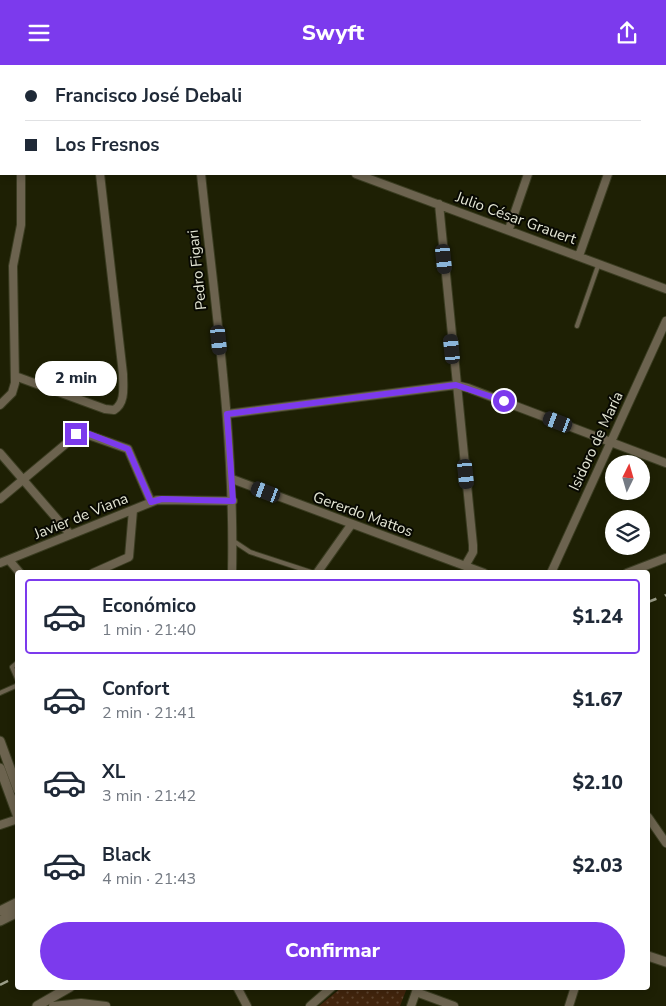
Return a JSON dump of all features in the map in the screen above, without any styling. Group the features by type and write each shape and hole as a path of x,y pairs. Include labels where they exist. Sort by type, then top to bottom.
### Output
{"street":[{"path":"0,405 12,393 15,376 13,266 21,225 21,175"},
{"path":"15,376 105,409 114,411 120,405 123,395 123,375 100,175"},
{"name":"Pedro Figari","path":"201,175 227,414 233,501 232,570"},
{"name":"Julio César Grauert","path":"359,175 509,229 666,289"},
{"path":"509,229 528,175"},
{"path":"579,256 608,175"},
{"path":"438,204 473,545 473,552 466,566"},
{"name":"Isidoro de María","path":"552,570 666,321"},
{"path":"227,414 456,385 666,463"},
{"path":"0,499 76,434 84,432 128,449 151,502"},
{"path":"0,453 70,534"},
{"name":"Gererdo Mattos","path":"232,479 351,525 476,570"},
{"name":"Javier de Viana","path":"0,563 162,499 233,501"},
{"path":"100,570 129,557 133,509"},
{"path":"317,570 351,525"},
{"path":"635,570 666,558"},
{"path":"9,560 17,570"},
{"path":"0,741 15,782"},
{"path":"0,768 15,810"},
{"path":"0,825 15,819"},
{"path":"650,820 666,843"},
{"path":"0,911 15,904"},
{"path":"0,921 15,914"},
{"path":"650,957 666,962"},
{"path":"37,1006 65,990"},
{"path":"239,990 247,1006"},
{"path":"310,1006 329,990"},
{"path":"411,1006 417,990 454,1006"},
{"path":"569,1006 574,990"},
{"path":"53,1006 81,1003 106,1006"}],"lane":[{"path":"577,326 600,263"},
{"path":"232,540 250,552 306,570"},
{"path":"0,693 15,685"}],"shaded area":[{"path":"338,990 406,990 400,1006 319,1006"}],"railway":[{"path":"650,601 666,595"},
{"path":"0,985 15,978"}],"route":[{"path":"76,434 84,432 128,449 131,452 151,502 162,499 233,501 227,414 456,385 504,401"}]}
